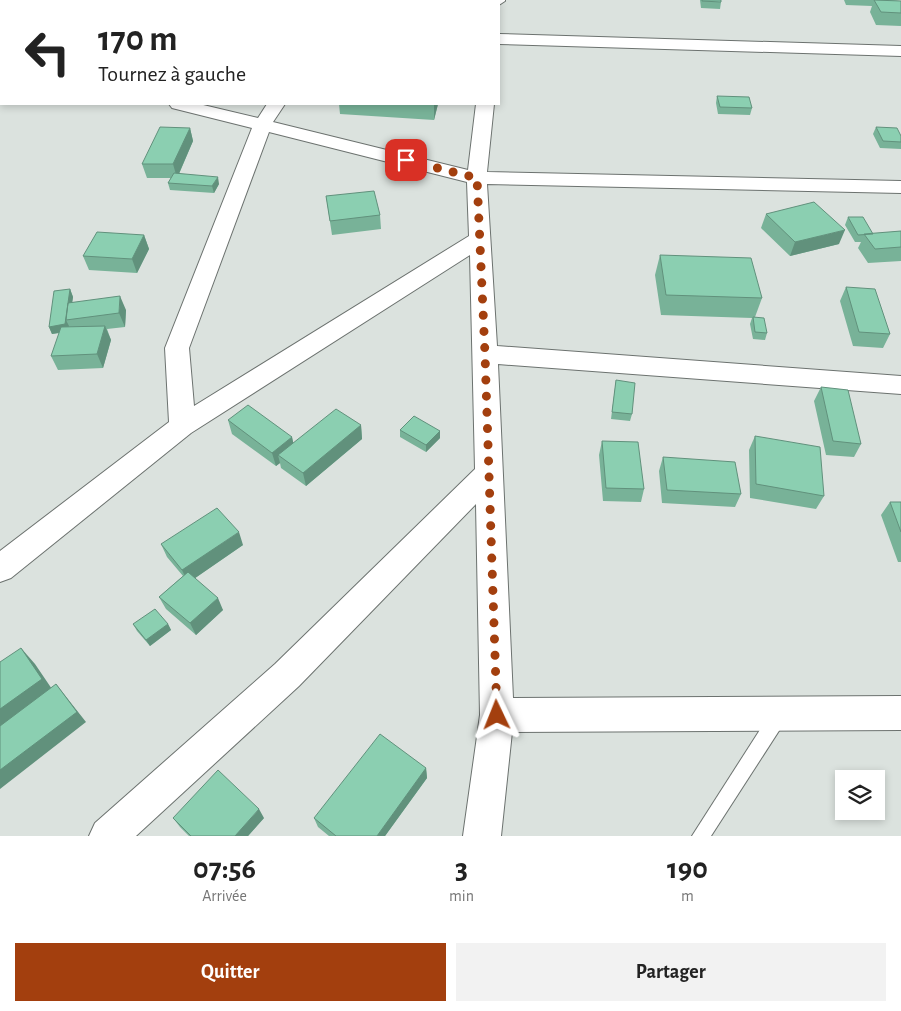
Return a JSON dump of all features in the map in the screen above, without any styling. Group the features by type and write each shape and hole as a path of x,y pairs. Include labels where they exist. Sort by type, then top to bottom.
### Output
{"street":[{"path":"500,39 901,51"},
{"path":"182,105 477,178 901,187"},
{"path":"182,426 177,348 263,124 275,105"},
{"path":"482,836 497,715 477,178 485,105"},
{"path":"0,570 182,426 480,239"},
{"path":"485,354 901,385"},
{"path":"108,836 287,675 489,473"},
{"path":"497,715 901,713"}],"lane":[{"path":"701,836 780,713"}],"building":[{"path":"721,0 721,2 702,1"},
{"path":"874,0 901,1 901,13 881,12"},
{"path":"717,96 749,97 752,108 720,107"},
{"path":"160,127 190,128 173,164 142,164"},
{"path":"876,127 897,128 901,136 901,142 883,141"},
{"path":"174,173 218,177 212,186 168,183"},
{"path":"374,191 380,215 330,221 326,196"},
{"path":"814,202 845,230 795,242 766,214"},
{"path":"848,217 863,217 873,234 858,235"},
{"path":"901,231 901,247 875,249 864,234"},
{"path":"97,232 144,235 132,259 83,256"},
{"path":"660,255 751,258 762,298 666,295"},
{"path":"846,287 875,289 890,334 859,332"},
{"path":"70,289 65,324 49,327 54,291"},
{"path":"120,296 119,313 66,320 68,303"},
{"path":"753,317 764,318 767,333 755,332"},
{"path":"105,326 97,354 51,356 61,327"},
{"path":"616,380 635,383 632,414 612,412"},
{"path":"821,387 848,390 861,444 833,441"},
{"path":"248,405 292,437 272,453 228,420"},
{"path":"336,409 361,425 303,473 278,455"},
{"path":"414,416 440,431 426,445 400,430"},
{"path":"755,436 820,447 824,496 756,484"},
{"path":"602,441 638,442 644,489 606,488"},
{"path":"663,457 735,462 741,494 667,490"},
{"path":"890,502 901,502 901,532"},
{"path":"217,508 239,532 182,570 161,544"},
{"path":"188,572 218,598 190,623 159,597"},
{"path":"155,609 168,624 146,640 133,624"},
{"path":"21,648 42,679 0,709 0,662"},
{"path":"56,684 77,712 0,770 0,726"},
{"path":"380,734 426,768 377,836 336,836 314,818"},
{"path":"218,770 259,809 235,836 191,836 173,818"}],"route":[{"path":"406,160 477,178 497,715"}]}
